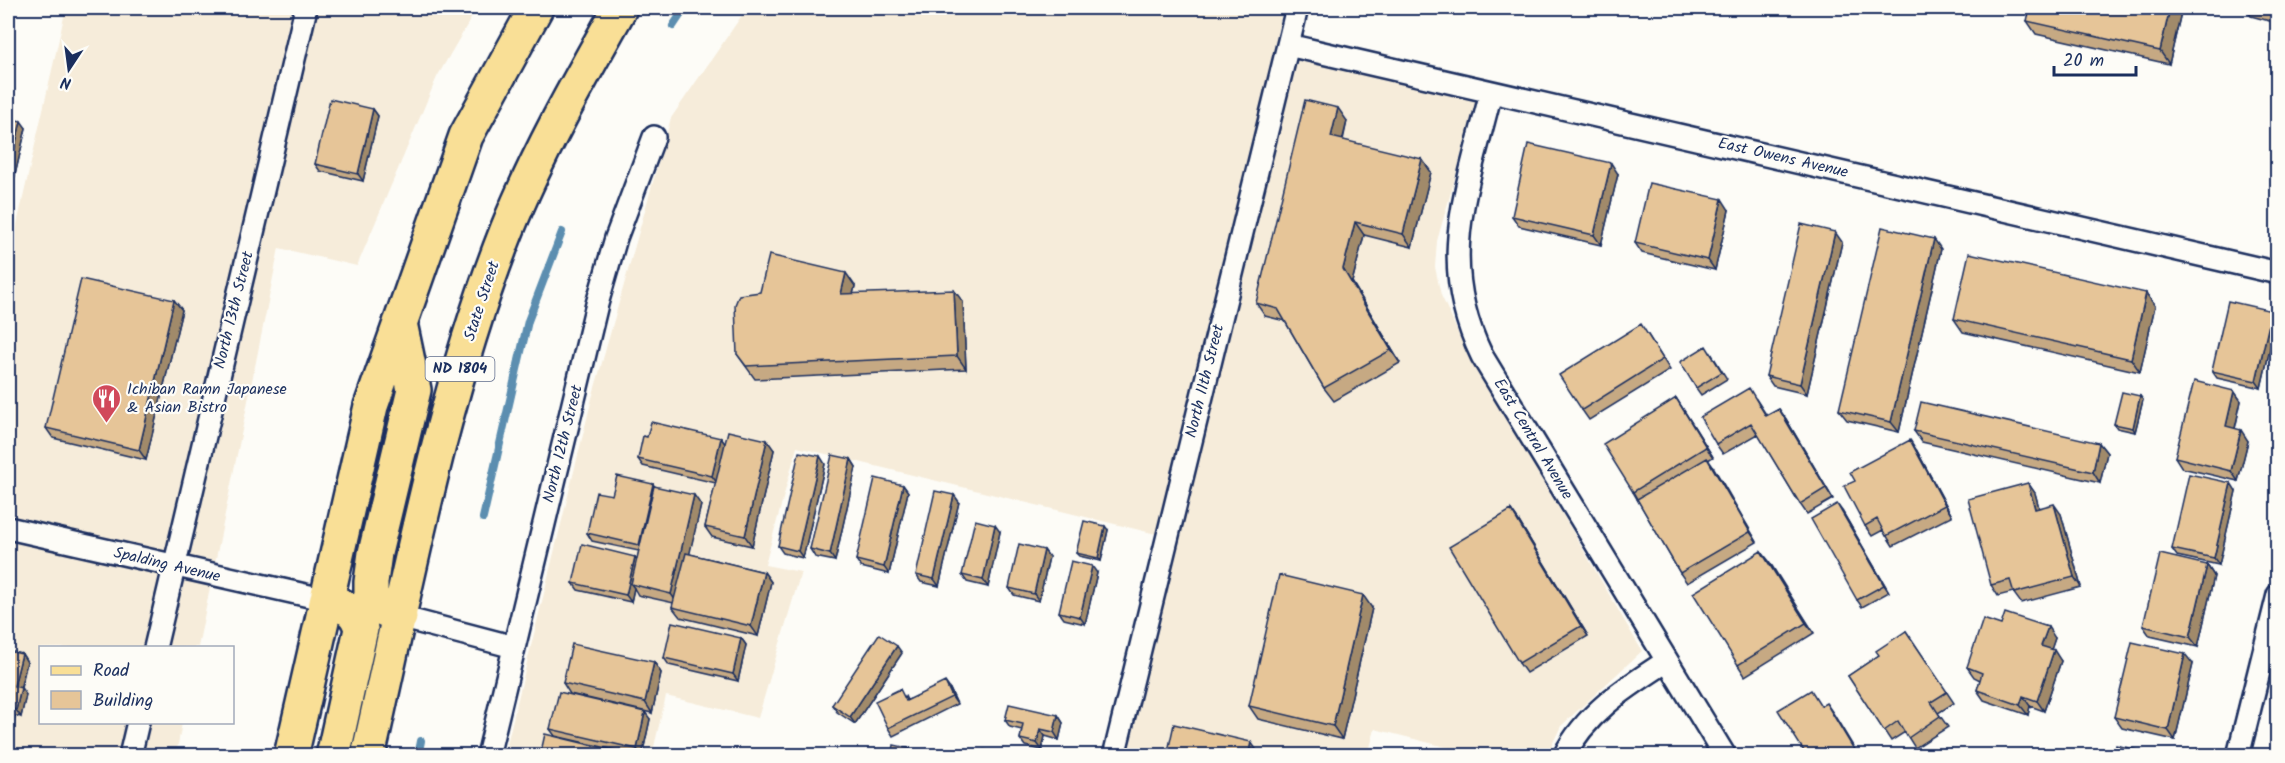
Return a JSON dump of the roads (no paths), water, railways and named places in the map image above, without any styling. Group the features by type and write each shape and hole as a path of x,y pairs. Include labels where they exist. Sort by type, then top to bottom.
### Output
{"main road":[{"path":"291,756 370,406 466,136 536,8"},
{"name":"State Street","path":"368,756 448,412 490,274 526,186 620,8"},
{"path":"400,323 414,390 375,553 371,582 372,597 382,609 400,617"},
{"path":"327,600 351,608 358,616 361,629 333,756"}],"street":[{"name":"North 13th Street","path":"155,646 306,8"},
{"name":"North 11th Street","path":"1114,756 1297,8"},
{"name":"East Owens Avenue","path":"1288,45 2277,273"},
{"name":"East Central Avenue","path":"1491,92 1458,239 1458,288 1468,324 1482,356 1725,756"},
{"name":"North 12th Street","path":"488,756 603,281 626,209 654,137"},
{"name":"Spalding Avenue","path":"8,528 327,600"},
{"path":"2238,756 2277,595"},
{"path":"400,617 514,647"},
{"path":"1564,756 1578,732 1606,703 1667,661"},
{"path":"130,756 138,724"}],"waterway":[{"path":"673,26 685,8"},
{"path":"483,518 528,321 562,232"},
{"path":"418,756 421,741"}],"place":[{"name":"Ichiban Ramn Japanese & Asian Bistro","path":"106,424"}]}
